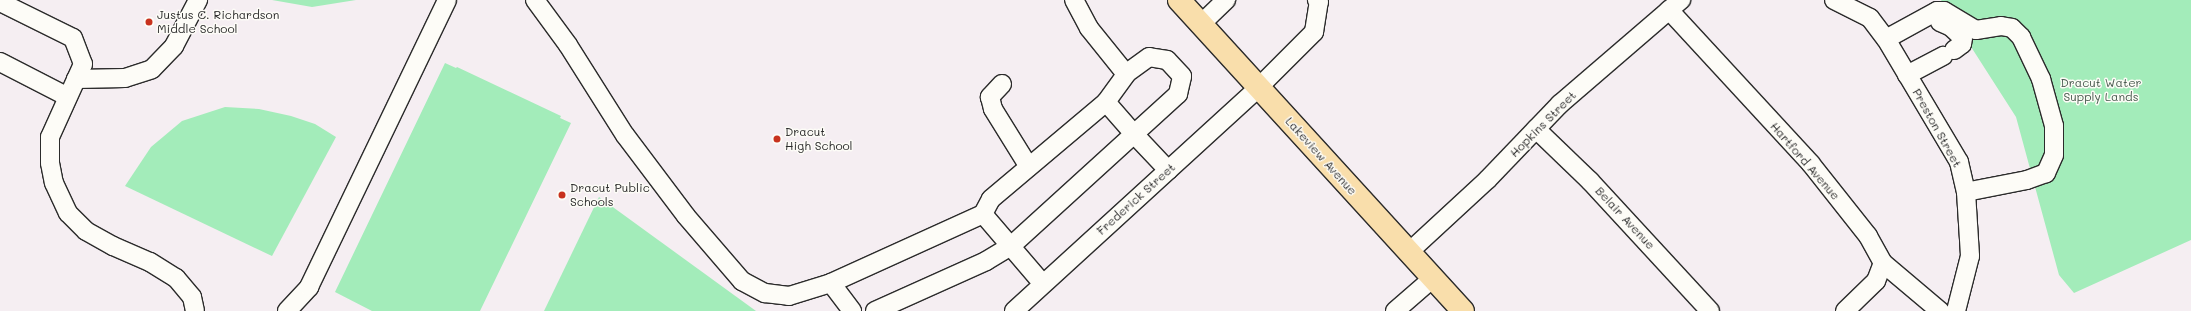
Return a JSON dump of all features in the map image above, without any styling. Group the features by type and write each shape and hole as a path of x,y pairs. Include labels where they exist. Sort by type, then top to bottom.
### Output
{"main road":[{"name":"Lakeview Avenue","path":"1180,0 1463,311"}],"street":[{"path":"76,79 125,78 152,69 174,46 198,0"},
{"path":"288,311 309,287 447,0"},
{"path":"1074,0 1090,28 1126,74"},
{"path":"1201,24 1226,0"},
{"name":"Frederick Street","path":"1014,311 1258,87 1314,32 1319,2 1317,0"},
{"name":"Preston Street","path":"1834,0 1870,18 1886,39 1960,162 1966,192 1970,256 1956,311"},
{"path":"0,2 73,38 83,64 50,137 50,156 54,183 68,213 86,231 113,246 150,262 176,278 192,297 195,311"},
{"path":"543,3 625,135 686,216 742,280 764,293 789,296 831,283 983,214 991,199 1106,102 1126,74 1149,57 1167,60 1182,76 1178,94 1011,246 986,260 875,311"},
{"name":"Hopkins Street","path":"1409,252 1488,179 1560,104 1675,5"},
{"name":"Hartford Avenue","path":"1675,5 1810,164 1868,236 1883,263 1940,311"},
{"path":"1886,39 1937,11 1944,11 1976,30 2001,26 2012,28 2021,37 2041,79 2054,126 2054,155 2046,173 2027,180 1966,192"},
{"path":"1907,75 1949,53 1962,44 1963,38 1957,32 1945,24 1926,17"},
{"path":"0,62 68,97"},
{"path":"1002,84 990,97 993,109 1029,167"},
{"path":"1106,102 1168,170"},
{"name":"Belair Avenue","path":"1536,129 1590,181 1710,311"},
{"path":"983,214 1043,284"},
{"path":"1845,311 1876,280 1883,263"},
{"path":"1395,311 1433,278"},
{"path":"831,283 852,311"}],"green space":[{"path":"272,0 356,0 312,7"},
{"name":"Dracut Water Supply Lands","path":"1941,0 2191,0 2191,240 2074,293 2059,275 2016,117"},
{"path":"445,63 456,68 457,67 561,116 560,118 571,123 480,311 372,311 335,292"},
{"path":"225,107 259,109 291,116 315,124 336,137 272,256 125,186 151,147 182,121"},
{"path":"599,197 756,311 544,311"}],"place":[{"name":"Justus C. Richardson Middle School","path":"149,22"},
{"name":"Dracut High School","path":"777,139"},
{"name":"Dracut Public Schools","path":"562,195"}]}
